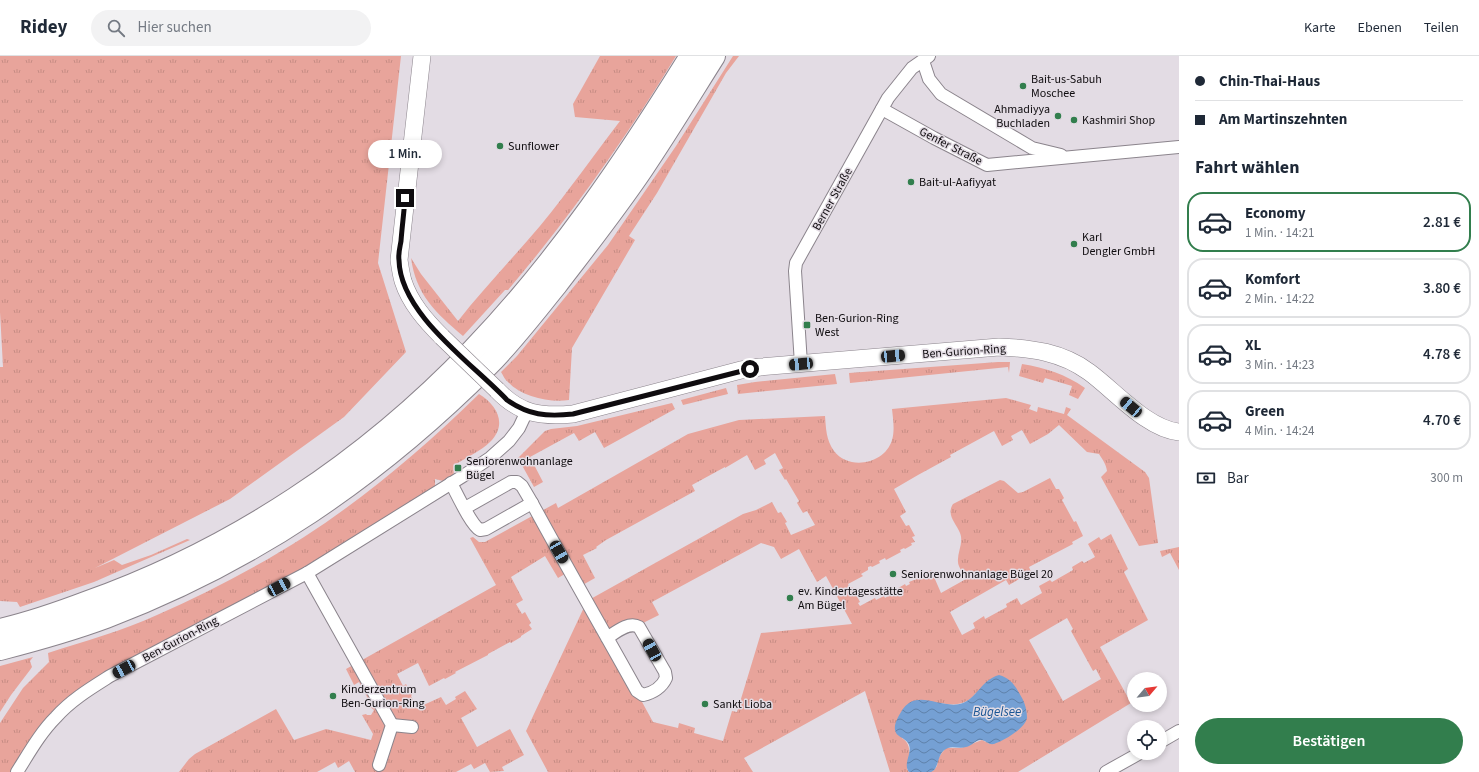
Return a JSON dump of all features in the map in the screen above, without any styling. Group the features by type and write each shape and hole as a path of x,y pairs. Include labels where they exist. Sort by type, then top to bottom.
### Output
{"highway":[{"path":"0,630 20,626 102,598 170,569 218,545 271,514 321,482 409,412 473,350 528,288 565,243 626,156 692,56"},
{"path":"0,649 44,638 103,618 179,587 228,562 281,532 327,502 420,428 489,364 540,305 642,170 714,56"}],"street":[{"path":"422,56 398,260 403,281 410,297 427,322 507,400 527,411"},
{"name":"Berner Straße","path":"801,364 795,270 796,263 888,98 912,68 926,59"},
{"name":"Genfer Straße","path":"926,59 929,79 941,94 1032,148 1072,157"},
{"name":"Genfer Straße","path":"882,109 934,138 987,164 1179,147"},
{"name":"Ben-Gurion-Ring","path":"17,772 35,743 56,716 79,696 110,676 307,572 451,484 501,449 519,428 527,411 542,416 573,414 741,370 760,367 999,347 1029,348 1060,356 1075,363 1089,372 1142,415 1159,425 1179,432"},
{"path":"465,508 511,482 517,482 522,486 532,503 607,638 637,691 643,695 648,694 663,685 666,678 665,672 640,628 635,625 630,625 607,638"},
{"path":"451,484 476,528 480,530 486,529 532,503"},
{"path":"307,572 392,725 379,765"},
{"path":"392,725 412,727"},
{"path":"1167,738 1179,731"},
{"path":"1106,772 1127,760"}],"green space":[{"path":"0,56 401,56 378,263 406,352 344,417 230,499 95,568 114,560 122,565 151,555 187,539 190,540 94,582 20,607 17,602 0,601 0,367 3,367 0,312"},
{"path":"600,56 676,56 617,147 575,206 508,290 505,290 463,336 436,311 423,293 417,283 411,258 421,274 458,321 540,226 620,121 575,117 573,104"},
{"path":"733,56 739,56 726,73 657,193 629,236 635,240 572,348 569,400 545,400 521,392 506,380 501,372 517,356 608,245 676,146"},
{"path":"1010,362 1009,373 1008,367 850,383 849,373"},
{"path":"1022,364 1055,372 1085,388 1078,399 1069,395 1072,386 1045,378 1043,383 1019,376"},
{"path":"835,374 837,384 738,394 737,385"},
{"path":"726,388 728,394 683,405 681,400"},
{"path":"479,394 495,409 498,415 498,428 490,442 456,464 451,483 435,479 435,493 79,696 17,772 0,772 0,723 23,688 49,662 48,653 144,621 232,579 268,559 327,522 373,488 417,452"},
{"path":"1006,398 1031,405 1029,409 1037,412 1038,407 1064,414 1066,407 1071,409 1067,415 1145,472 1149,478 1158,543 1139,546 1101,477 1107,471 1099,454 1087,452 1059,425 1048,434 1030,444 1022,430 1011,436 1013,440 1002,446 994,431 950,455 951,457 894,489 906,512 900,516 906,526 909,525 915,536 912,537 915,542 911,543 912,545 900,550 901,552 886,560 885,558 879,561 880,563 872,567 868,567 868,570 861,574 863,576 848,584 850,588 852,587 860,602 858,603 860,606 875,598 876,600 884,596 885,598 888,596 887,595 905,584 906,586 910,584 909,582 924,576 923,575 931,570 941,593 966,579 958,564 961,537 952,519 951,508 953,504 1000,480 1004,481 1018,493 1023,492 1050,478 1056,489 1059,489 1064,498 1062,500 1074,522 1076,521 1083,536 1072,542 1073,544 1029,567 1031,572 1009,585 1006,580 950,612 962,635 975,628 973,623 984,616 985,619 1007,607 1006,604 1017,598 1021,605 1042,593 1039,586 1050,580 1052,582 1073,570 1072,567 1082,561 1084,563 1095,557 1088,544 1099,537 1101,540 1111,534 1128,569 1124,572 1148,620 1100,647 1127,696 1127,705 1018,772 930,772 937,766 938,759 946,748 961,748 982,740 990,744 976,693 969,700 960,704 940,703 902,738 908,744 909,748 907,769 909,772 890,772 865,691 744,758 753,772 548,772 526,731 587,601 743,514 756,510 772,502 778,513 781,512 787,522 785,523 791,535 815,525 807,511 803,513 797,503 799,501 779,470 783,468 775,453 764,460 766,464 755,470 747,455 692,485 695,491 606,540 596,547 597,548 583,555 595,578 579,587 570,571 558,578 545,556 511,577 523,600 516,604 522,614 525,612 531,623 529,625 532,629 511,643 510,642 445,679 444,678 429,686 418,663 397,674 403,686 406,684 417,708 441,697 446,705 465,691 477,709 461,718 477,747 510,729 524,755 502,767 504,771 490,772 485,763 474,769 471,764 456,772 355,772 349,761 338,768 335,762 317,772 179,772 195,754 276,709 294,740 326,729 371,740 373,734 362,715 371,715 374,710 370,707 372,706 359,682 354,685 346,669 496,585 470,538 473,537 479,542 485,542 556,503 558,508 688,434 739,420 825,416 826,429 831,447 841,457 848,461 857,463 866,462 882,455 892,440 894,424 892,409","holes":["761,543 774,547 781,559 799,549 817,582 826,576 852,624 761,633 737,712 732,711 723,741 694,733 695,728 679,723 678,728 653,722 607,638 639,627 645,622 659,615 652,602","1067,618 1073,629 1071,631 1093,671 1096,669 1101,679 1063,701 1029,640"]},
{"path":"672,403 675,409 604,448 595,432 579,441 574,433 530,457 543,482 534,487 518,458 545,431 577,426"},
{"path":"1179,547 1179,570 1170,553 1162,557 1160,551"},
{"path":"33,657 30,661 32,667 0,712 0,666"}],"water":[{"name":"Bügelsee","path":"999,675 1007,678 1013,684 1023,700 1027,718 1022,726 1008,737 994,744 980,740 966,747 952,747 944,750 936,768 931,772 909,772 907,765 910,750 909,746 906,741 897,734 895,728 901,712 907,704 922,700 955,705 963,703 972,697 993,677"}],"place":[{"name":"Bait-us-Sabuh Moschee","path":"1023,86"},
{"name":"Ahmadiyya Buchladen","path":"1058,116"},
{"name":"Kashmiri Shop","path":"1074,120"},
{"name":"Sunflower","path":"500,146"},
{"name":"Bait-ul-Aafiyyat","path":"911,182"},
{"name":"Karl Dengler GmbH","path":"1074,244"},
{"name":"Ben-Gurion-Ring West","path":"807,325"},
{"name":"Seniorenwohnanlage Bügel","path":"458,468"},
{"name":"Seniorenwohnanlage Bügel 20","path":"893,574"},
{"name":"ev. Kindertagesstätte Am Bügel","path":"790,598"},
{"name":"Kinderzentrum Ben-Gurion-Ring","path":"333,696"},
{"name":"Sankt Lioba","path":"705,704"}],"route":[{"path":"405,198 398,260 403,281 410,297 427,322 507,400 516,406 542,416 573,414 741,370 750,369"}]}
